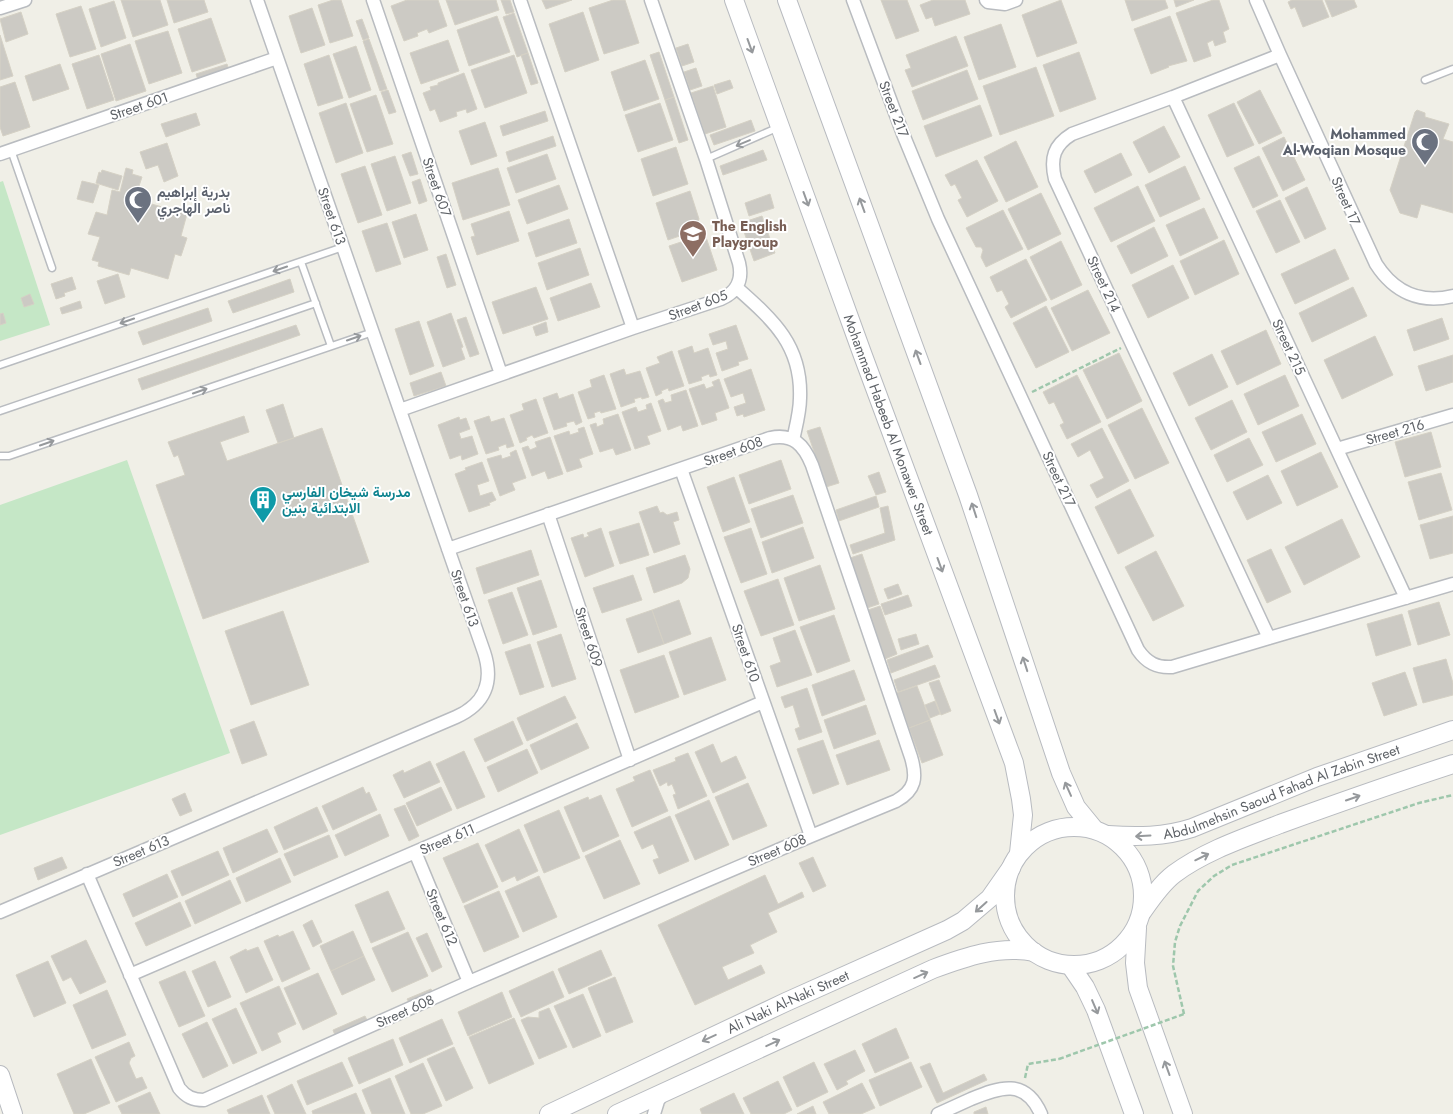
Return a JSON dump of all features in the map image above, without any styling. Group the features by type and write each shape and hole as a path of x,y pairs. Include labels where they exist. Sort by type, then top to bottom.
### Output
{"main road":[{"name":"Mohammad Habeeb Al Monawer Street","path":"734,0 1014,763 1023,815 1015,861"},
{"path":"787,0 968,495 1061,773 1076,806 1101,832 1126,849 1138,868 1143,886 1143,902 1139,919 1135,963 1138,988 1183,1114"},
{"name":"Abdulmehsin Saoud Fahad Al Zabin Street","path":"1101,832 1132,837 1175,834 1317,777 1453,730"},
{"path":"1101,832 1072,826 1056,828 1036,837 1015,861 1006,887 1006,909 1014,931 1026,946 1049,960 1070,965 1092,963 1111,955 1128,940 1139,919 1161,887 1172,875 1214,851 1238,840 1344,801 1453,764"},
{"name":"Ali Naki Al-Naki Street","path":"548,1114 786,1002 947,930 970,916 990,898 1015,861"},
{"path":"617,1114 933,969 999,950 1034,952"},
{"path":"1070,965 1085,986 1094,1004 1134,1114"},
{"path":"0,1075 13,1114"}],"street":[{"path":"0,8 25,0"},
{"name":"Street 613","path":"0,912 456,717 472,708 484,693 487,685 488,668 484,652 257,0"},
{"name":"Street 607","path":"373,0 501,374"},
{"path":"520,0 633,328"},
{"name":"Street 605","path":"400,410 721,299 737,288 741,271 739,263 706,159 651,0"},
{"name":"Street 217","path":"853,0 903,134 938,219 1138,650 1147,660 1159,667 1172,667 1453,584"},
{"path":"986,0 988,2 1005,4 1016,0"},
{"name":"Street 17","path":"1256,0 1370,253 1382,274 1395,286 1411,295 1434,299 1453,296"},
{"name":"Street 214","path":"1269,638 1055,179 1052,168 1057,148 1072,134 1280,56"},
{"name":"Street 601","path":"6,152 277,58"},
{"name":"Street 215","path":"1173,97 1406,598"},
{"path":"737,288 777,326 794,356 798,373 800,399 793,440"},
{"name":"Street 216","path":"1337,449 1453,415"},
{"name":"Street 608","path":"87,874 179,1088 187,1096 204,1100 469,982 903,797 913,786 915,772 812,465 806,451 793,440 782,436 770,438 448,549"},
{"name":"Street 610","path":"681,469 811,836"},
{"name":"Street 609","path":"548,514 630,760"},
{"name":"Street 611","path":"130,975 763,702"},
{"name":"Street 612","path":"416,852 469,982"},
{"path":"938,1114 990,1091 1005,1088 1028,1095 1034,1100 1041,1114"},
{"path":"654,1114 663,1093"}],"lane":[{"path":"1425,80 1453,69"},
{"path":"706,159 780,127"},
{"path":"6,152 52,268"},
{"path":"0,365 343,247"},
{"path":"301,262 331,346"},
{"path":"0,411 316,303"},
{"path":"0,456 9,456 372,332"}],"path":[{"path":"1020,397 1131,343"},
{"path":"1028,1064 1059,1059 1184,1014 1173,966 1175,942 1180,926 1198,891 1214,876 1232,865 1419,803 1453,795"}],"green space":[{"path":"3,181 50,325 0,341 0,182"},
{"path":"127,460 230,753 0,835 0,505"}],"building":[{"path":"121,0 160,0 168,25 133,37"},
{"path":"167,0 204,0 208,12 174,23"},
{"path":"333,0 341,0 353,36 330,43 318,5"},
{"path":"407,0 438,0 447,26 429,33 427,29 417,33 418,36 404,41 391,6"},
{"path":"446,0 496,0 499,10 455,25"},
{"path":"501,0 510,0 514,12 506,14"},
{"path":"542,0 572,0 546,9"},
{"path":"613,0 625,0 639,43 604,54 589,8"},
{"path":"881,0 907,0 919,31 896,39"},
{"path":"933,0 965,0 970,14 935,26 932,17 926,19 920,5"},
{"path":"1061,0 1077,43 1037,57 1022,15"},
{"path":"1125,0 1165,0 1168,8 1132,21"},
{"path":"1174,0 1194,0 1176,7"},
{"path":"1213,0 1219,0 1229,29 1223,32 1226,42 1215,46 1213,40 1207,43 1211,56 1194,62 1176,13"},
{"path":"1292,0 1322,0 1329,17 1303,27 1295,7 1291,9 1288,2"},
{"path":"1325,0 1354,0 1357,7 1332,17"},
{"path":"114,1 126,38 101,47 89,9"},
{"path":"81,6 96,49 70,57 56,14"},
{"path":"312,8 325,45 301,53 289,16"},
{"path":"21,12 28,34 6,42 0,19"},
{"path":"583,12 599,60 565,72 549,24"},
{"path":"514,13 528,53 517,57 503,17"},
{"path":"497,16 510,52 469,66 457,30"},
{"path":"1170,16 1187,61 1168,66 1151,74 1134,29"},
{"path":"211,18 226,61 192,72 178,29"},
{"path":"362,19 369,38 363,40 356,21"},
{"path":"1001,24 1016,67 979,80 964,37"},
{"path":"168,31 182,73 149,84 135,41"},
{"path":"0,35 13,76 0,80"},
{"path":"956,36 968,66 912,87 905,70 911,68 906,55"},
{"path":"369,39 387,89 380,91 363,41"},
{"path":"448,40 459,71 421,84 410,53"},
{"path":"130,44 146,91 116,101 101,54"},
{"path":"688,44 694,62 682,66 676,48"},
{"path":"356,46 371,90 349,98 333,54"},
{"path":"659,52 674,97 665,100 650,55"},
{"path":"1079,52 1096,99 1060,112 1043,65"},
{"path":"528,53 538,83 531,85 521,55"},
{"path":"99,55 114,100 87,109 72,64"},
{"path":"329,55 343,98 318,106 304,64"},
{"path":"514,55 527,93 485,108 471,70"},
{"path":"645,60 659,99 624,111 611,72"},
{"path":"60,64 69,89 33,101 25,76"},
{"path":"227,64 230,73 199,83 196,74"},
{"path":"1036,67 1054,116 1000,135 983,86"},
{"path":"696,68 702,86 690,90 684,72"},
{"path":"967,70 978,99 923,120 912,91"},
{"path":"464,73 477,109 467,113 466,109 456,112 457,116 440,122 435,109 430,111 423,93 431,90 430,87 438,85 438,83"},
{"path":"730,80 733,88 717,94 714,85"},
{"path":"15,82 30,127 3,136 0,127 0,87"},
{"path":"713,86 726,127 705,134 691,93"},
{"path":"388,90 396,112 389,114 381,92"},
{"path":"1260,90 1282,133 1259,144 1237,102"},
{"path":"376,95 393,144 367,152 350,104"},
{"path":"674,97 688,140 679,143 665,100"},
{"path":"346,103 363,153 336,163 319,113"},
{"path":"660,103 673,140 638,152 625,115"},
{"path":"1234,103 1254,145 1227,157 1208,115"},
{"path":"980,105 992,136 936,157 924,126"},
{"name":"Mohammed Al-Woqian Mosque","path":"1417,110 1425,113 1425,117 1449,124 1443,139 1453,142 1453,213 1421,204 1417,218 1400,213 1390,190"},
{"path":"545,111 548,121 503,136 500,126"},
{"path":"196,113 200,125 166,137 161,124"},
{"path":"751,120 755,131 714,145 710,135"},
{"path":"485,122 497,156 471,165 459,131"},
{"path":"1164,126 1180,157 1149,173 1133,142"},
{"path":"553,136 556,146 509,162 506,152"},
{"path":"1284,137 1305,180 1283,191 1262,148"},
{"path":"1016,141 1038,187 1006,202 984,157"},
{"path":"167,143 178,176 164,182 158,165 146,169 140,152"},
{"path":"676,147 688,184 653,196 641,159"},
{"path":"763,150 767,160 723,175 720,166"},
{"path":"411,152 418,174 410,176 402,155"},
{"path":"1121,153 1132,175 1095,193 1084,171"},
{"path":"547,154 556,179 516,193 507,168"},
{"path":"395,156 411,203 387,211 371,164"},
{"path":"1259,156 1278,196 1253,208 1234,168"},
{"path":"977,160 998,201 967,217 958,200 962,198 955,184 951,186 945,175"},
{"path":"365,166 382,215 358,223 341,174"},
{"path":"1185,166 1200,199 1160,217 1145,185"},
{"name":"بدرية إبراهيم ناصر الهاجري","path":"126,168 133,170 132,174 142,177 138,189 144,191 141,201 187,214 181,236 187,238 181,256 175,254 168,279 131,268 129,275 98,266 99,262 92,260 100,237 88,234 96,212 107,215 112,190 120,192"},
{"path":"498,168 510,205 463,220 452,183"},
{"path":"102,170 122,176 118,190 96,183 99,172 101,173"},
{"path":"420,179 427,201 419,204 412,182"},
{"path":"82,181 99,185 93,203 77,199"},
{"path":"559,185 568,209 527,224 518,200"},
{"path":"1138,186 1155,221 1111,242 1094,208"},
{"path":"1307,187 1326,229 1305,239 1285,198"},
{"path":"690,191 699,219 694,231 668,240 656,203"},
{"path":"1041,193 1061,234 1028,250 1008,209"},
{"path":"770,194 774,208 749,216 745,203"},
{"path":"1280,200 1300,242 1276,253 1256,211"},
{"path":"1204,208 1218,238 1180,256 1166,225"},
{"path":"1003,210 1023,249 986,267 981,257 983,250 981,247 976,247 966,228"},
{"path":"509,211 519,241 477,255 471,237 475,236 471,224"},
{"path":"416,214 428,250 404,258 392,222"},
{"path":"762,216 775,253 754,261 741,223"},
{"path":"569,219 577,243 536,257 528,233"},
{"path":"387,223 401,264 376,272 362,231"},
{"path":"1154,227 1168,256 1131,274 1117,246"},
{"name":"The English Playgroup","path":"705,234 717,270 682,282 669,246"},
{"path":"1224,240 1239,274 1195,295 1180,261"},
{"path":"1061,241 1082,285 1051,300 1030,257"},
{"path":"580,248 589,275 547,290 538,263"},
{"path":"1335,249 1349,279 1295,304 1281,274"},
{"path":"446,254 456,285 447,288 437,257"},
{"path":"1026,259 1047,300 1011,318 1005,307 1009,304 1002,290 997,292 990,277"},
{"path":"1173,265 1189,298 1148,318 1132,285"},
{"path":"118,274 125,297 105,304 97,281"},
{"path":"72,277 76,289 64,293 65,296 56,299 51,284"},
{"path":"290,279 294,292 233,313 228,301"},
{"path":"591,283 600,307 558,321 550,298"},
{"path":"536,287 548,319 503,334 492,302"},
{"path":"1353,287 1367,316 1312,342 1299,313"},
{"path":"1088,290 1110,333 1072,351 1051,308"},
{"path":"30,294 34,304 24,307 21,298"},
{"path":"80,301 82,308 62,314 60,308"},
{"path":"1046,306 1069,352 1036,368 1013,323"},
{"path":"208,308 212,321 143,345 138,332"},
{"path":"3,313 6,323 0,325 0,314"},
{"path":"451,313 463,347 461,348 465,359 443,367 427,322"},
{"path":"466,317 479,354 470,357 457,320"},
{"path":"1442,318 1449,339 1414,351 1407,330"},
{"path":"419,321 434,366 410,375 395,329"},
{"path":"546,322 548,332 536,336 533,327"},
{"path":"296,325 300,335 142,390 138,379"},
{"path":"736,325 748,359 738,362 739,365 722,371 716,353 728,349 726,341 713,345 709,334"},
{"path":"1266,330 1281,364 1237,385 1221,351"},
{"path":"1375,336 1393,375 1342,399 1324,360"},
{"path":"692,346 694,353 708,348 717,375 710,377 709,374 701,377 702,380 689,384 678,351"},
{"path":"672,351 684,386 669,391 668,388 656,396 646,368 660,363 657,357"},
{"path":"1119,353 1142,401 1107,419 1083,370"},
{"path":"1212,354 1228,387 1189,406 1173,373"},
{"path":"1453,355 1453,382 1426,391 1418,366"},
{"path":"624,369 626,375 640,371 649,397 634,399 635,402 621,407 610,374"},
{"path":"751,369 765,410 744,417 743,414 737,416 734,407 746,403 743,393 731,397 724,379"},
{"path":"441,372 446,386 414,396 410,383"},
{"path":"604,375 616,409 594,413 595,417 588,419 578,392 592,387 590,380"},
{"path":"1077,375 1101,422 1067,439 1060,425 1064,423 1054,402 1049,404 1043,392"},
{"path":"1285,375 1299,406 1258,425 1244,394"},
{"path":"719,379 729,408 715,413 717,420 702,425 689,389 704,384 706,389 714,386 712,382"},
{"path":"686,390 698,426 683,431 681,425 668,430 658,401 663,399 665,403 672,401 671,395"},
{"path":"557,393 559,399 573,394 582,422 576,425 574,421 566,423 567,426 554,430 543,398"},
{"path":"536,399 548,433 534,438 532,435 520,443 510,415 524,410 522,404"},
{"path":"1232,400 1247,432 1211,450 1195,418"},
{"path":"651,403 661,431 647,436 650,444 635,449 622,412 636,407 638,412 647,409 646,405"},
{"path":"283,404 294,438 278,443 266,410"},
{"path":"1142,408 1169,463 1135,479 1108,425"},
{"path":"618,414 631,450 616,455 613,448 600,452 590,425 596,423 597,427 604,424 603,419"},
{"path":"1302,414 1316,444 1276,462 1262,432"},
{"name":"مدرسة شيخان الفارسي الابتدائية بنين","path":"244,416 249,432 220,442 227,461 322,428 369,562 203,619 156,485 185,475 178,455 174,457 168,442"},
{"path":"489,416 491,422 504,418 514,446 507,448 506,444 498,447 499,450 486,454 474,421"},
{"path":"459,417 460,420 466,418 470,429 459,433 461,439 472,436 478,454 462,460 461,455 450,459 438,425"},
{"path":"584,427 593,454 579,459 582,467 567,472 554,436 569,431 570,435 579,432 578,429"},
{"path":"820,427 839,483 826,487 807,431"},
{"path":"1102,428 1129,481 1097,498 1090,485 1104,478 1090,450 1078,457 1071,444"},
{"path":"1431,432 1441,467 1405,477 1395,442"},
{"path":"550,437 563,474 548,479 545,471 532,476 522,448 528,446 530,450 537,447 535,442"},
{"path":"1249,438 1263,465 1227,482 1214,455"},
{"path":"516,450 526,478 512,483 515,490 500,496 487,459 501,455 502,459 511,456 510,453"},
{"path":"1321,452 1338,487 1297,506 1281,471"},
{"path":"781,460 791,489 749,504 739,475"},
{"path":"482,462 489,481 477,485 480,496 492,492 496,500 489,503 490,505 469,512 455,474"},
{"path":"879,472 886,492 876,495 868,476"},
{"path":"1441,473 1452,510 1419,520 1408,482"},
{"path":"1268,475 1282,503 1247,520 1233,492"},
{"path":"734,477 750,522 723,532 707,487"},
{"path":"1130,489 1154,536 1118,554 1095,507"},
{"path":"793,495 803,523 761,538 751,509"},
{"path":"876,496 879,507 839,521 836,510"},
{"path":"657,506 660,513 663,512 667,515 677,512 679,520 673,522 680,544 654,553 639,512"},
{"path":"888,506 895,540 853,554 850,545 885,533 880,508"},
{"path":"1453,516 1453,553 1430,559 1420,525"},
{"path":"1342,519 1360,557 1304,585 1285,547"},
{"path":"639,523 649,555 620,564 609,532"},
{"path":"803,527 814,558 772,573 762,542"},
{"path":"601,528 614,566 585,577 571,538 583,534 584,538 589,536 587,533"},
{"path":"751,528 767,574 741,583 724,537"},
{"path":"1271,549 1291,592 1267,603 1247,560"},
{"path":"531,550 539,575 484,594 476,568"},
{"path":"1156,551 1184,606 1153,621 1125,567"},
{"path":"862,554 879,604 867,608 850,558"},
{"path":"685,555 690,569 688,578 682,583 654,593 646,568"},
{"path":"820,565 835,609 799,621 784,578"},
{"path":"633,575 642,600 602,613 593,588"},
{"path":"778,579 794,625 761,636 744,591"},
{"path":"541,580 557,627 533,635 517,588"},
{"path":"898,584 902,594 888,599 884,589"},
{"path":"512,592 528,635 503,644 488,600"},
{"path":"908,595 912,606 885,615 881,604"},
{"path":"679,600 691,634 664,644 652,610"},
{"path":"1439,602 1450,635 1418,645 1408,611"},
{"path":"880,606 897,654 885,659 868,610"},
{"path":"652,610 664,644 638,653 626,619"},
{"path":"283,611 309,685 251,705 225,631"},
{"path":"1402,614 1411,645 1376,656 1367,624"},
{"path":"834,615 850,661 817,673 800,627"},
{"path":"795,630 812,675 777,687 770,666 781,662 773,638"},
{"path":"561,634 576,679 552,687 537,642"},
{"path":"916,634 919,644 901,650 898,639"},
{"path":"711,637 726,680 684,695 669,652"},
{"path":"530,644 544,687 520,695 505,652"},
{"path":"928,645 933,657 891,673 887,660"},
{"path":"664,655 679,697 635,713 620,670"},
{"path":"1446,659 1453,683 1453,695 1423,703 1413,668"},
{"path":"935,665 940,677 898,692 894,680"},
{"path":"854,670 865,700 822,716 812,685"},
{"path":"1405,672 1417,705 1384,716 1372,683"},
{"path":"939,680 951,711 941,715 929,683"},
{"path":"917,686 930,720 909,728 896,693"},
{"path":"807,688 822,732 799,740 795,729 800,727 793,705 785,708 781,697"},
{"path":"565,696 576,718 527,741 517,718"},
{"path":"935,701 940,714 930,718 925,705"},
{"path":"866,705 876,734 834,749 824,720"},
{"path":"930,720 943,755 922,763 909,728"},
{"path":"254,721 267,755 242,764 230,730"},
{"path":"513,721 523,744 485,762 474,739"},
{"path":"577,723 589,748 541,770 530,745"},
{"path":"823,740 839,784 813,794 797,749"},
{"path":"879,740 890,770 847,785 836,755"},
{"path":"713,744 721,763 736,756 746,778 713,793 695,752"},
{"path":"527,749 538,773 498,792 487,767"},
{"path":"464,751 485,797 457,809 436,764"},
{"path":"688,753 707,796 678,809 673,795 676,794 672,784 668,786 667,782 660,786 653,770 676,761 675,758"},
{"path":"430,761 440,782 404,798 393,775 403,770 404,773"},
{"path":"650,770 668,811 632,827 616,789 635,781 633,777"},
{"path":"748,783 767,826 733,840 715,797"},
{"path":"363,787 366,794 369,792 377,810 333,830 322,806"},
{"path":"441,787 452,810 417,826 406,803"},
{"path":"185,793 192,811 180,816 172,799"},
{"path":"601,795 619,836 583,852 564,807 588,797 589,800"},
{"path":"709,800 729,845 695,860 675,815"},
{"path":"405,805 419,836 409,841 394,809"},
{"path":"317,807 328,831 284,850 274,827"},
{"path":"559,810 580,858 544,873 524,825"},
{"path":"380,814 389,836 345,856 335,835"},
{"path":"670,816 689,861 659,874 653,860 659,858 653,844 642,849 634,832"},
{"path":"267,829 278,852 233,873 223,848"},
{"path":"519,829 538,871 517,881 515,876 502,882 485,845"},
{"path":"329,835 338,857 294,876 284,854"},
{"path":"620,840 640,884 604,899 585,856"},
{"path":"478,843 498,887 463,903 443,858"},
{"path":"218,851 229,875 182,896 171,871"},
{"path":"62,857 67,868 38,880 34,868"},
{"path":"813,857 826,886 813,892 799,863"},
{"path":"280,858 291,882 246,902 236,878"},
{"path":"167,874 178,897 133,917 123,894"},
{"path":"765,875 778,904 802,892 804,897 768,913 777,932 750,945 754,953 722,967 728,980 761,965 765,973 695,1005 658,925"},
{"path":"539,876 557,917 523,932 505,891"},
{"path":"230,880 241,903 195,924 185,901"},
{"path":"388,891 405,929 371,943 355,905"},
{"path":"499,891 519,937 484,952 464,906"},
{"path":"180,902 191,926 146,946 135,923"},
{"path":"312,920 322,942 313,947 303,925"},
{"path":"293,931 310,969 282,982 264,941"},
{"path":"353,931 364,956 331,971 320,946"},
{"path":"408,932 428,976 392,992 372,948"},
{"path":"427,933 442,967 432,972 416,938"},
{"path":"86,940 106,982 80,994 71,977 63,981 51,956"},
{"path":"258,947 273,980 246,993 230,957 246,949 247,951"},
{"path":"601,950 612,975 569,994 558,969"},
{"path":"364,956 375,980 342,995 331,971"},
{"path":"48,961 66,1003 34,1017 16,975"},
{"path":"215,961 231,997 208,1007 192,971"},
{"path":"185,971 205,1016 179,1027 159,982"},
{"path":"553,971 564,997 521,1017 509,991"},
{"path":"318,973 337,1014 303,1030 284,988"},
{"path":"615,977 633,1022 606,1033 588,988"},
{"path":"279,986 296,1024 277,1033 281,1042 262,1051 240,1003"},
{"path":"431,989 434,996 411,1006 407,999"},
{"path":"107,990 126,1035 92,1049 73,1005"},
{"path":"502,992 512,1017 468,1036 458,1012"},
{"path":"583,994 601,1036 573,1048 554,1006"},
{"path":"236,1008 257,1053 233,1064 212,1019"},
{"path":"549,1008 567,1047 539,1059 521,1020 528,1017 539,1018 539,1012"},
{"path":"365,1016 369,1024 336,1038 333,1030"},
{"path":"514,1018 534,1064 489,1084 469,1037"},
{"path":"442,1019 453,1044 410,1063 399,1038"},
{"path":"207,1022 228,1066 203,1078 182,1034"},
{"path":"896,1028 909,1058 875,1073 862,1044"},
{"path":"393,1039 403,1065 359,1084 348,1058"},
{"path":"129,1042 135,1056 131,1058 129,1063 136,1079 142,1077 147,1088 116,1102 95,1057"},
{"path":"454,1047 473,1088 446,1101 427,1059"},
{"path":"855,1050 865,1071 846,1081 848,1084 837,1090 824,1064"},
{"path":"91,1059 110,1103 84,1114 74,1114 57,1074"},
{"path":"342,1062 353,1086 307,1105 297,1081"},
{"path":"814,1062 828,1092 797,1107 783,1077"},
{"path":"911,1062 922,1087 880,1106 869,1080"},
{"path":"423,1063 442,1106 423,1114 411,1114 395,1076"},
{"path":"930,1063 943,1093 984,1074 987,1080 937,1103 920,1067"},
{"path":"390,1078 405,1114 372,1114 362,1090"},
{"path":"778,1081 792,1110 784,1114 751,1114 743,1098"},
{"path":"862,1083 875,1108 861,1114 829,1114 823,1102"},
{"path":"292,1084 306,1114 275,1114 267,1096"},
{"path":"150,1092 160,1114 122,1114 118,1106"},
{"path":"356,1093 365,1114 313,1114 312,1111"},
{"path":"734,1093 744,1114 702,1114 700,1109"},
{"path":"262,1095 270,1114 229,1114 227,1110"},
{"path":"813,1106 816,1114 797,1114"},
{"path":"986,1107 988,1114 974,1114 974,1112"}],"place":[{"name":"Mohammed Al-Woqian Mosque","path":"1425,166"},
{"name":"بدرية إبراهيم ناصر الهاجري","path":"138,224"},
{"name":"The English Playgroup","path":"693,258"},
{"name":"مدرسة شيخان الفارسي الابتدائية بنين","path":"263,524"}]}
